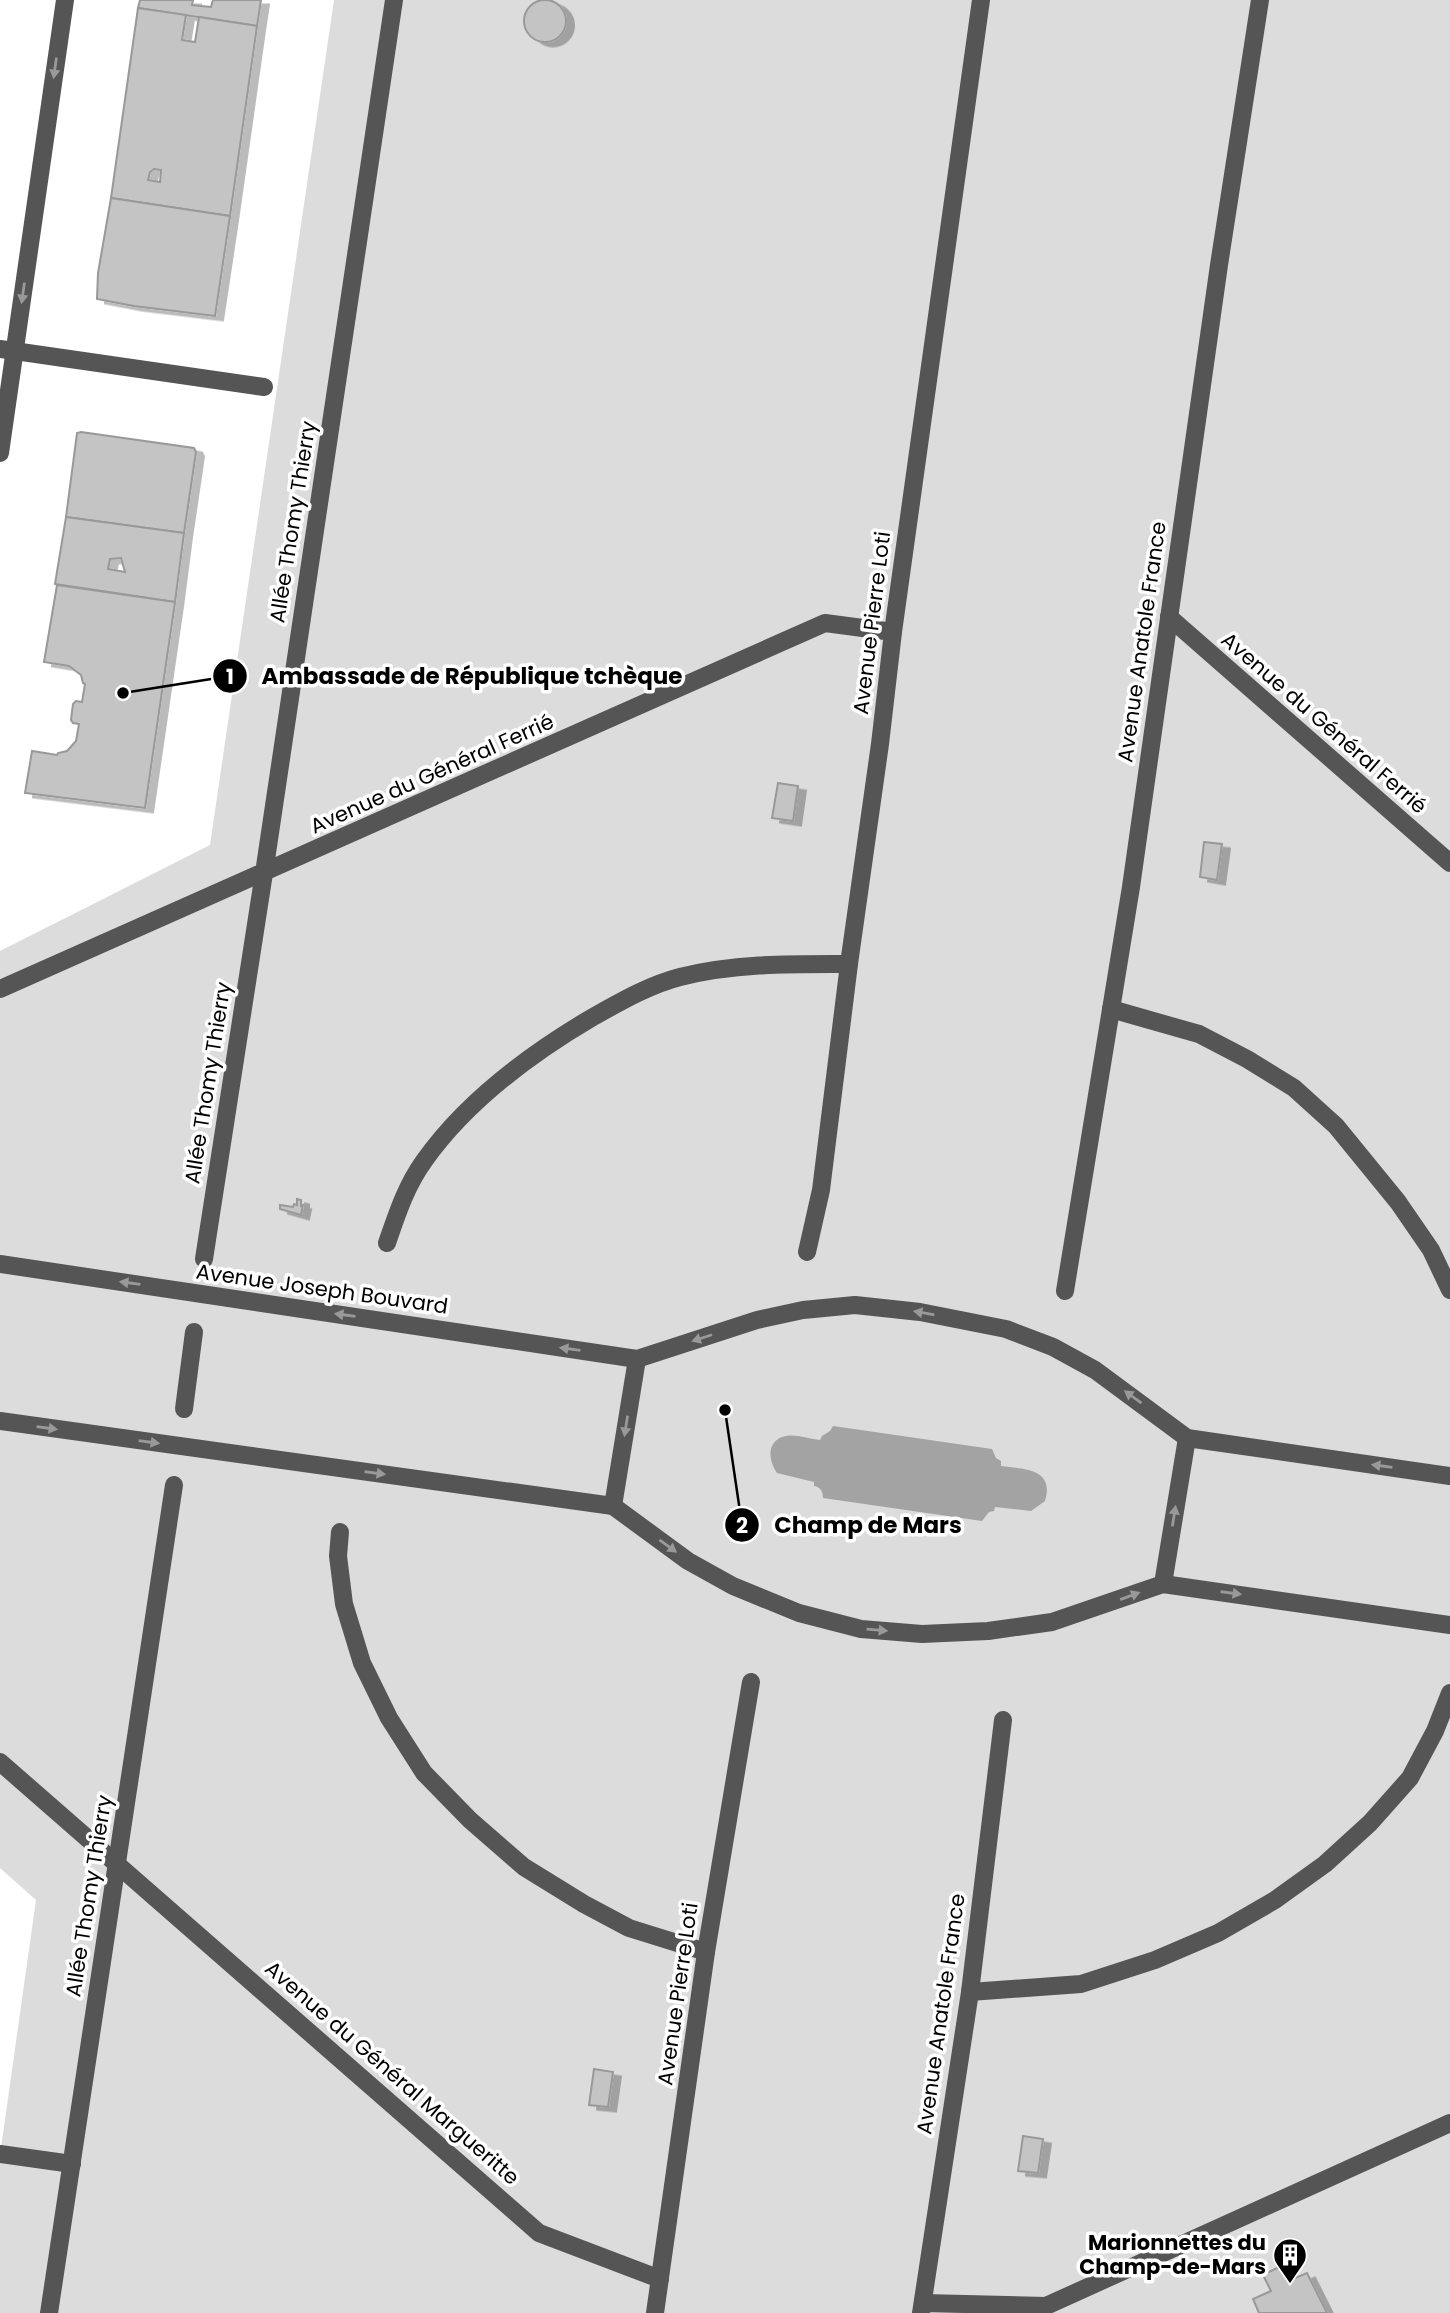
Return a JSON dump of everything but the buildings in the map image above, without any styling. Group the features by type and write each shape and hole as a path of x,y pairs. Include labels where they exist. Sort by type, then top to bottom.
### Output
{"street":[{"path":"0,453 7,350 65,0"},
{"name":"Allée Thomy Thierry","path":"204,1259 394,0"},
{"name":"Avenue Pierre Loti","path":"807,1252 821,1190 893,632 981,0"},
{"name":"Avenue Anatole France","path":"1065,1291 1131,887 1168,617 1260,0"},
{"path":"7,350 264,387"},
{"name":"Avenue du Général Ferrié","path":"1168,617 1450,863"},
{"name":"Avenue du Général Ferrié","path":"0,989 825,623 893,632"},
{"path":"387,1243 403,1194 424,1161 452,1127 486,1093 530,1057 575,1028 625,999 677,978 732,967 849,964"},
{"path":"1111,1009 1199,1034 1294,1088 1336,1126 1398,1202 1431,1250 1450,1290"},
{"name":"Avenue Joseph Bouvard","path":"0,1264 637,1359"},
{"path":"613,1506 637,1359 757,1320 803,1310 855,1305 920,1312 1006,1329 1053,1347 1095,1370 1187,1438 1450,1476"},
{"path":"184,1409 194,1332"},
{"path":"0,1421 613,1506 688,1560 733,1586 799,1613 861,1629 922,1634 989,1631 1052,1622 1163,1584 1450,1625"},
{"path":"1163,1584 1187,1438"},
{"name":"Allée Thomy Thierry","path":"49,2313 174,1485"},
{"path":"340,1532 338,1556 344,1604 362,1663 389,1718 424,1773 470,1820 524,1867 629,1928 706,1952"},
{"name":"Avenue Pierre Loti","path":"655,2313 706,1952 751,1682"},
{"path":"970,1992 1081,1984 1155,1960 1218,1933 1275,1900 1325,1864 1370,1823 1410,1778 1435,1731 1450,1693"},
{"name":"Avenue Anatole France","path":"922,2308 970,1992 1003,1720"},
{"name":"Avenue du Général Margueritte","path":"0,1762 539,2233 660,2279"},
{"path":"922,2308 1046,2306 1450,2123"},
{"path":"0,2154 72,2164"}],"shaded area":[{"path":"334,0 1450,0 1450,2313 0,2313 0,2155 36,1900 0,1868 0,951 210,845"},
{"path":"833,1426 992,1449 996,1458 1001,1461 1001,1466 1035,1472 1041,1476 1047,1490 1045,1501 1031,1511 995,1507 982,1521 823,1498 821,1490 814,1486 814,1482 777,1473 771,1457 775,1442 786,1436 820,1440"}],"place":[{"name":"Ambassade de République tchèque","path":"123,693"},
{"name":"Champ de Mars","path":"725,1410"},
{"name":"Marionnettes du Champ-de-Mars","path":"1290,2285"}]}
